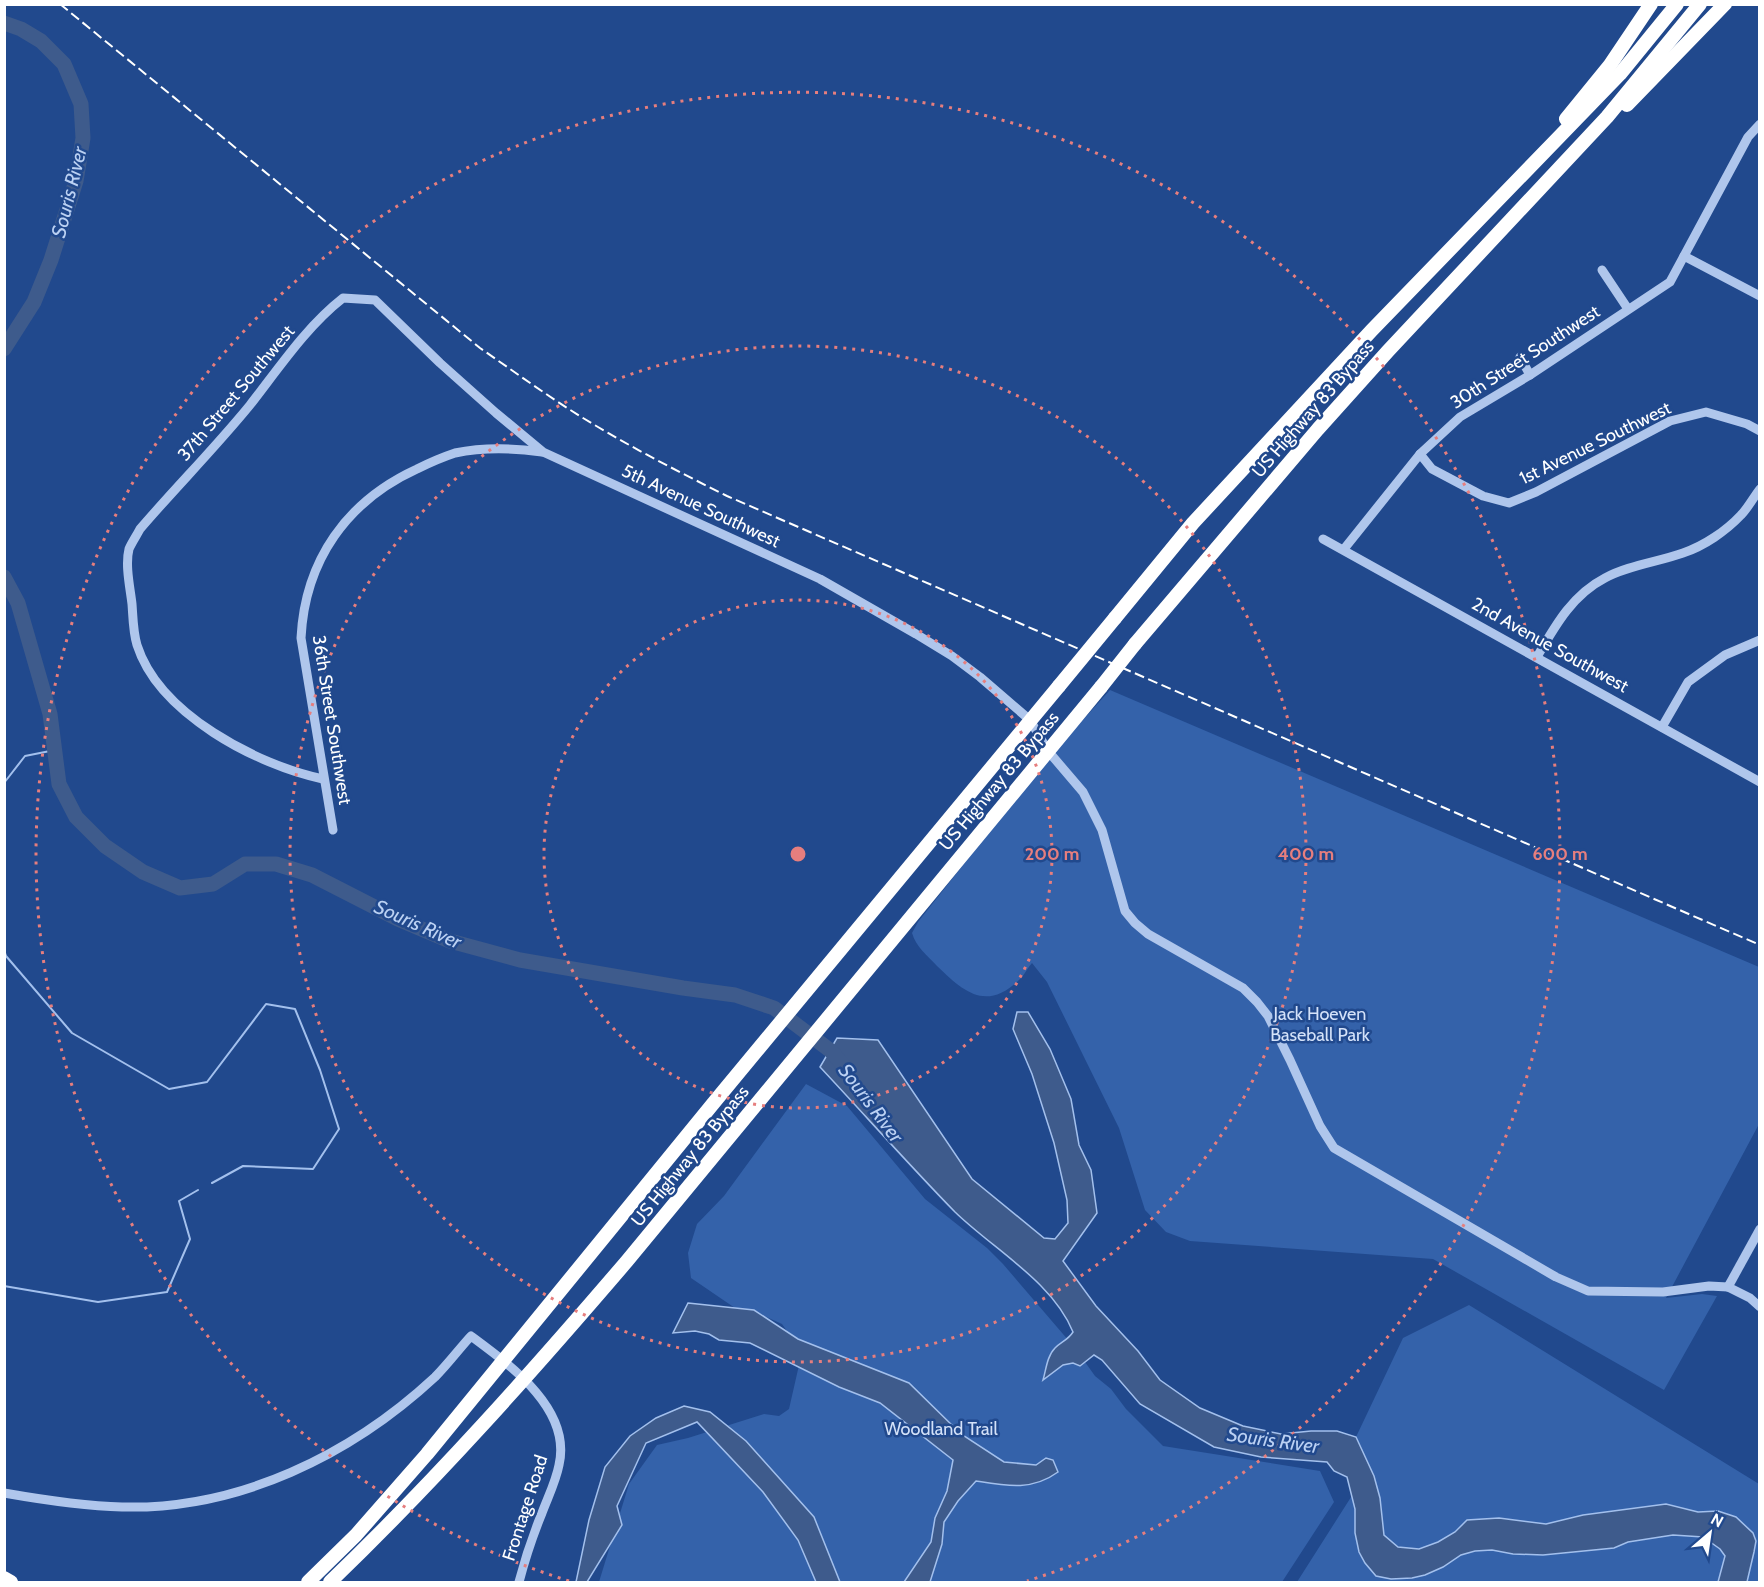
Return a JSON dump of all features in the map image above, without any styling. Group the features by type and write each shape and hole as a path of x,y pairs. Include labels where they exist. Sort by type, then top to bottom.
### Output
{"highway":[{"path":"1538,160 1563,123 1610,66 1651,4"},
{"name":"US Highway 83 Bypass","path":"308,1582 371,1518 503,1361 1193,523 1388,313 1620,74 1677,4"},
{"name":"US Highway 83 Bypass","path":"330,1582 420,1492 523,1381 627,1261 1135,644 1318,429 1428,307 1607,117 1700,4"},
{"path":"1607,117 1624,109 1725,4"},
{"path":"4,1578 10,1582"}],"street":[{"name":"30th Street Southwest","path":"1344,549 1420,454 1460,417 1530,375 1670,282 1748,137 1760,124"},
{"path":"1684,256 1760,296"},
{"path":"1602,270 1628,309"},
{"name":"37th Street Southwest","path":"323,779 265,761 207,728 171,700 145,663 136,644 129,576 129,550 140,529 242,413 271,375 328,309 343,298 375,300"},
{"name":"5th Avenue Southwest","path":"375,300 447,370 543,452 820,579 952,656 1030,720 1048,751 1083,792 1096,815 1111,855 1125,911 1148,934 1243,988 1257,1002 1268,1016 1320,1126 1334,1148 1556,1277 1588,1291 1663,1292 1709,1286 1728,1287"},
{"path":"1520,357 1530,375"},
{"name":"1st Avenue Southwest","path":"1420,454 1432,470 1483,496 1509,503 1536,492 1670,421 1706,412 1747,424 1760,431"},
{"name":"36th Street Southwest","path":"333,830 301,638 302,612 308,587 331,540 370,497 397,478 455,453 513,448 543,452"},
{"path":"1537,657 1557,621 1584,593 1605,578 1685,552 1718,534 1741,515 1760,489"},
{"name":"2nd Avenue Southwest","path":"1323,539 1760,782"},
{"path":"1662,727 1688,682 1725,655 1760,640"},
{"path":"1760,1229 1728,1287 1750,1298 1760,1307"},
{"name":"Frontage Road","path":"4,1493 60,1503 124,1508 180,1504 224,1496 268,1482 313,1462 357,1438 393,1413 436,1376 471,1336 503,1361 542,1400 555,1419 561,1448 556,1479 534,1534 519,1582"}],"green space":[{"name":"Jack Hoeven Baseball Park","path":"1110,690 1759,967 1759,1124 1666,1298 1702,1294 1717,1296 1664,1390 1433,1259 1190,1241 1166,1232 1145,1210 1119,1128 1047,982 1032,963 1021,978 1009,988 997,994 977,995 957,984 919,947 912,933 918,922 1043,764"},
{"name":"Woodland Trail","path":"806,1084 847,1106 925,1199 987,1248 1003,1264 1075,1348 1095,1376 1111,1389 1126,1409 1163,1446 1320,1471 1334,1502 1282,1582 599,1582 629,1484 657,1445 688,1438 764,1414 779,1416 789,1409 802,1352 782,1324 762,1315 735,1308 691,1278 688,1253 697,1224 724,1196"},
{"path":"1469,1305 1759,1484 1759,1582 1297,1582 1353,1494 1356,1437 1403,1338"}],"water":[{"path":"1017,1012 1028,1012 1050,1049 1071,1099 1079,1145 1091,1170 1097,1213 1063,1261 1096,1306 1138,1351 1160,1380 1200,1408 1243,1426 1281,1434 1337,1431 1356,1437 1374,1476 1380,1498 1384,1535 1398,1547 1419,1549 1438,1542 1455,1532 1467,1520 1499,1518 1546,1524 1583,1515 1666,1504 1698,1512 1718,1511 1736,1517 1753,1533 1756,1541 1747,1582 1718,1582 1725,1556 1720,1549 1703,1537 1673,1535 1628,1542 1614,1548 1543,1555 1513,1554 1492,1550 1475,1551 1461,1555 1425,1575 1391,1579 1376,1576 1359,1552 1355,1533 1355,1509 1347,1477 1334,1471 1327,1462 1261,1457 1214,1447 1140,1404 1102,1360 1094,1355 1080,1366 1073,1363 1063,1365 1043,1380 1052,1351 1073,1332 1064,1314 1051,1297 1021,1267 955,1212 820,1067 837,1038 878,1040 972,1179 1044,1238 1055,1239 1068,1223 1067,1200 1054,1143 1032,1074 1013,1029"},
{"path":"688,1303 754,1310 798,1339 909,1383 961,1434 1004,1462 1036,1465 1046,1458 1053,1460 1058,1472 1029,1485 976,1481 958,1501 944,1522 942,1544 930,1582 904,1582 931,1542 935,1518 947,1491 953,1460 880,1403 839,1387 750,1343 719,1340 709,1334 695,1331 673,1333"},
{"path":"684,1406 710,1412 746,1441 814,1517 840,1582 816,1582 798,1540 763,1492 697,1422 646,1443 617,1506 622,1525 587,1582 576,1582 589,1520 605,1467 630,1436 656,1418"}],"waterway":[{"name":"Souris River","path":"4,23 21,29 41,41 64,64 81,104 83,138 76,181 51,260 34,302 4,349"},
{"name":"Souris River","path":"4,577 18,603 50,714 59,784 76,817 105,846 143,872 180,888 213,884 245,864 276,864 312,875 398,919 450,941 520,960 735,995 774,1008 831,1051 844,1066"},
{"path":"4,783 25,756 55,750"},
{"path":"4,950 6,956 72,1033 169,1089 207,1082 266,1004 295,1009 320,1070 339,1129 313,1169 243,1166 212,1183"},
{"path":"4,1286 98,1302 167,1292 190,1239 179,1201 198,1190"}],"railway":[{"path":"60,4 480,348 538,389 630,445 727,496 1760,945"}]}
